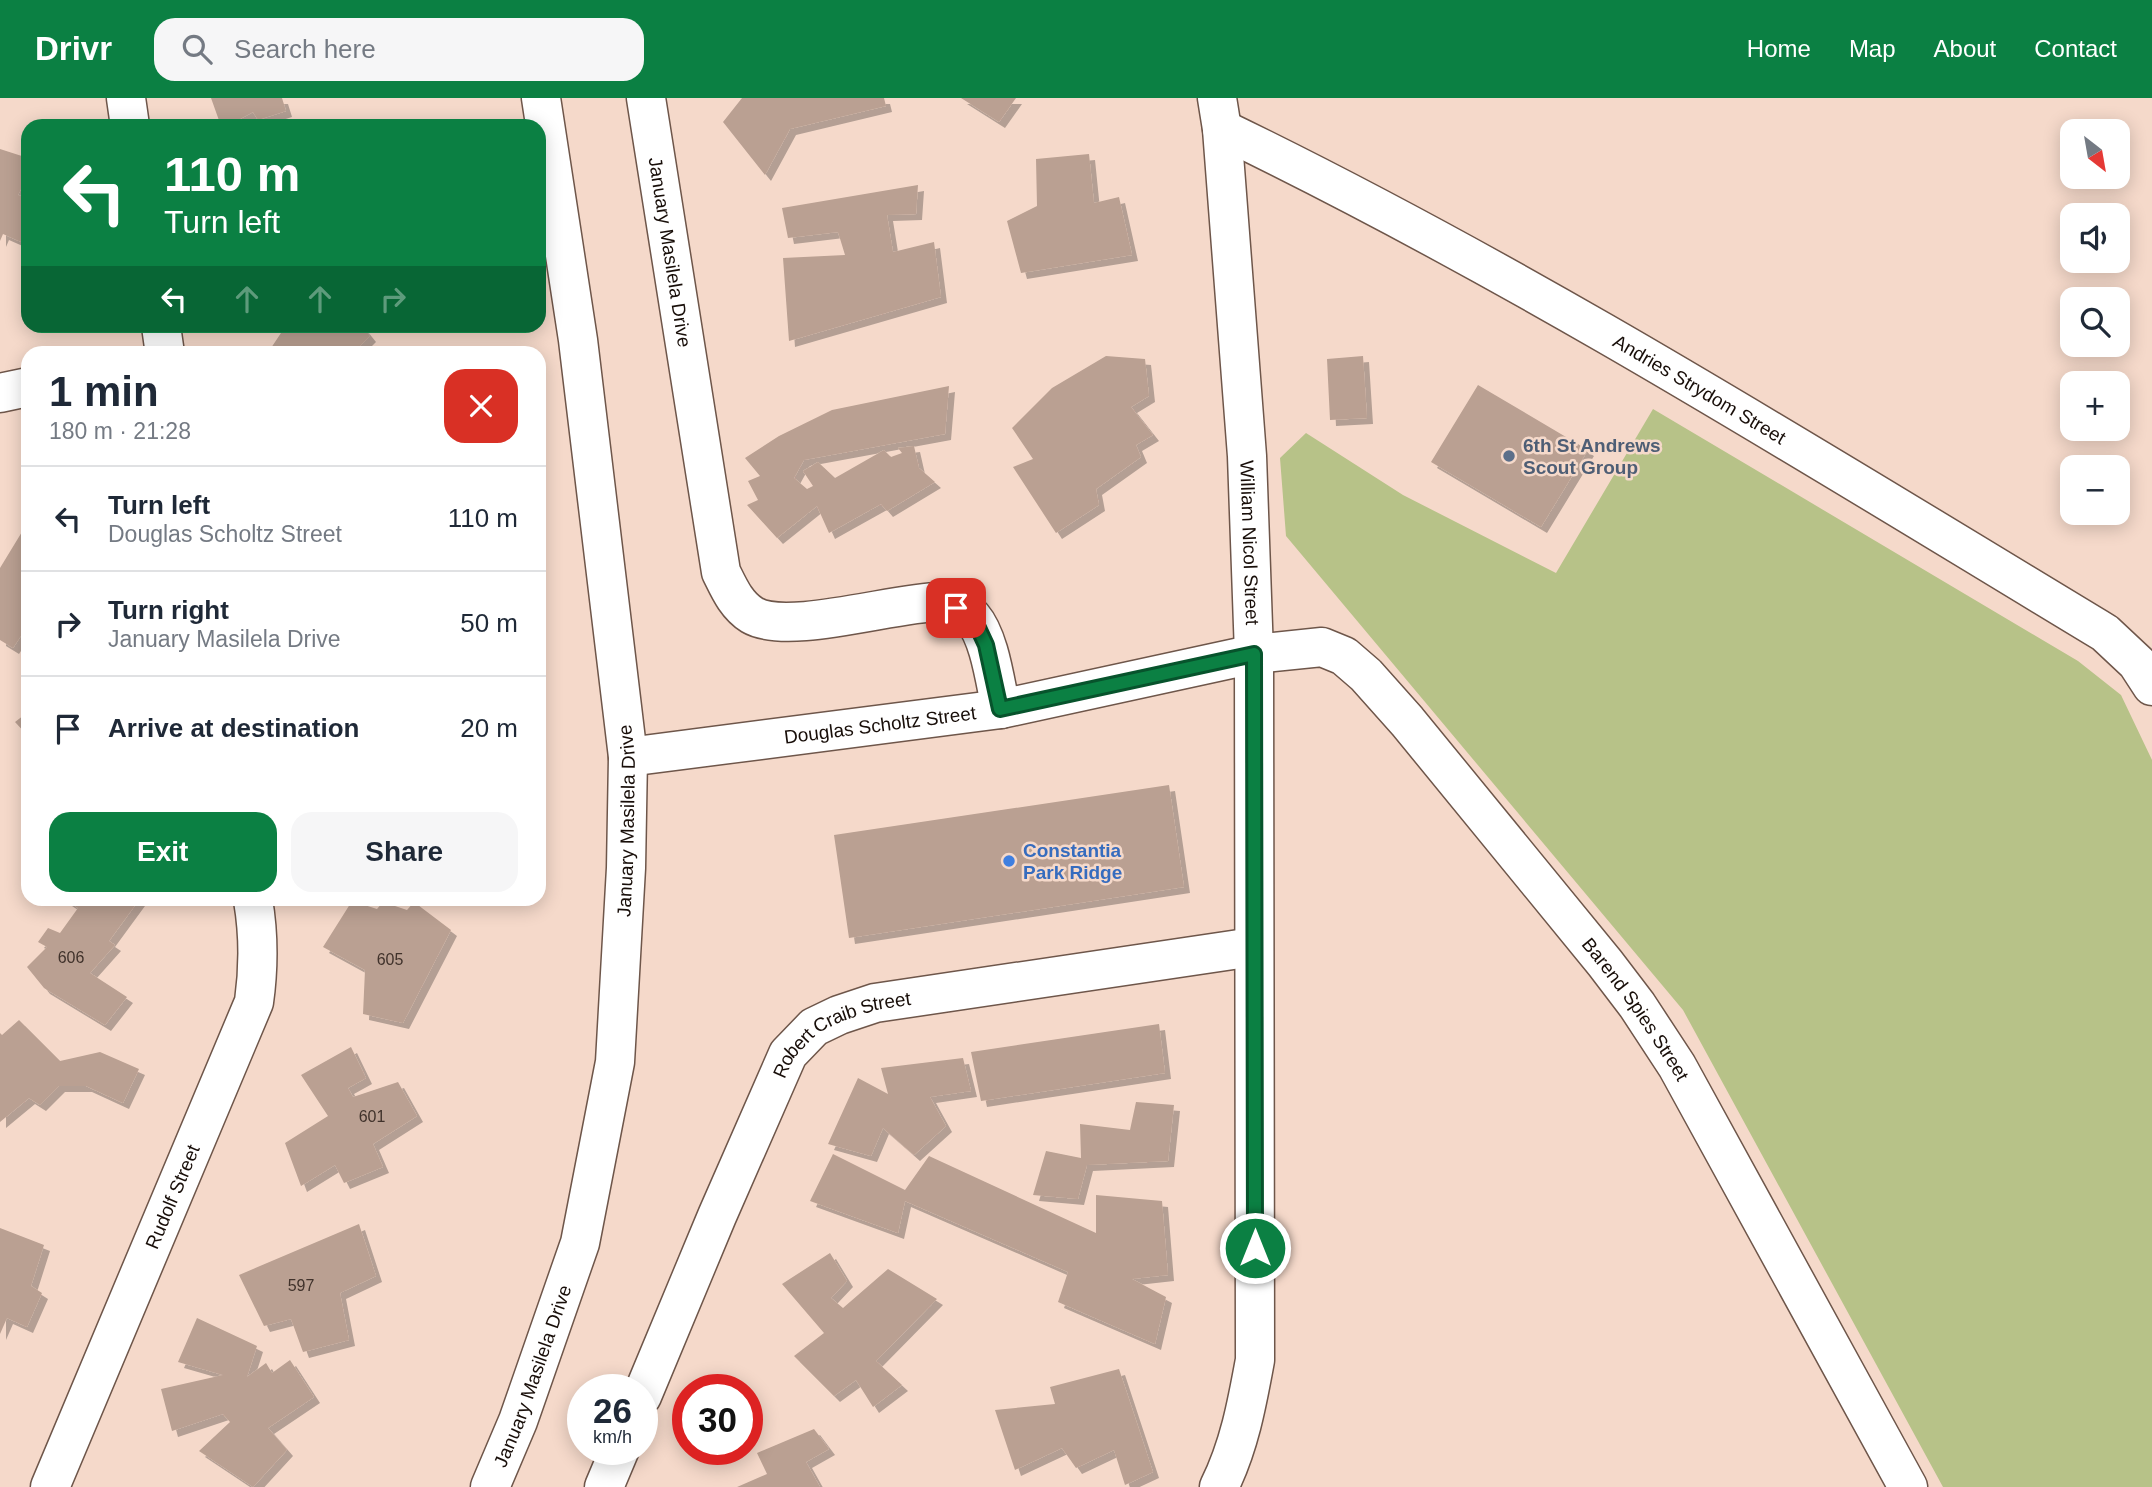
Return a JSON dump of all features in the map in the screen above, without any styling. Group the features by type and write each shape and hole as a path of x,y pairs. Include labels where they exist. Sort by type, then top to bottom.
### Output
{"street":[{"path":"126,98 129,119"},
{"name":"January Masilela Drive","path":"541,98 544,119"},
{"name":"January Masilela Drive","path":"646,98 721,572 734,599 753,615 772,621 807,620 941,601 972,615 986,645 1000,709"},
{"name":"William Nicol Street","path":"1219,114 1247,456 1254,654 1255,1360 1245,1414 1228,1470 1219,1487"},
{"name":"Andries Strydom Street","path":"1219,114 1336,184 1595,327 2105,633 2137,663 2152,686"},
{"name":"January Masilela Drive","path":"490,1487 518,1421 580,1243 615,1062 626,868 628,757 578,340 546,131"},
{"path":"0,393 21,388"},
{"name":"Barend Spies Street","path":"1254,654 1322,647 1344,656 1366,675 1408,721 1605,963 1637,1005 1677,1066 1908,1487"},
{"name":"Douglas Scholtz Street","path":"628,757 1000,709 1254,654"},
{"name":"Rudolf Street","path":"50,1487 254,1002 259,965 254,906"},
{"name":"Robert Craib Street","path":"651,1374 788,1055 814,1027 875,1003 1253,947"},
{"path":"604,1487 613,1465"}],"green space":[{"path":"1653,409 2078,661 2121,695 2152,760 2152,1487 1943,1487 1683,1010 1286,536 1280,458 1306,433 1403,495 1556,573"}],"building":[{"path":"211,98 282,98 286,111 261,119 257,119 253,112 240,119 218,119"},
{"path":"742,98 884,98 886,106 790,129 765,175 723,122"},
{"path":"961,98 1016,98 999,122"},
{"path":"0,149 21,156 21,189 18,195 21,196 21,242 3,234 0,241"},
{"path":"1089,154 1094,203 1119,197 1132,255 1021,273 1007,221 1037,206 1036,159"},
{"path":"918,185 916,214 887,215 893,252 934,242 941,297 789,341 783,258 845,255 838,232 788,238 782,208"},
{"path":"281,333 368,333 370,336 360,346 272,346"},
{"path":"1106,356 1145,359 1149,396 1131,407 1153,435 1136,445 1141,457 1096,489 1099,505 1056,533 1013,467 1033,459 1012,428 1052,388"},
{"path":"1363,356 1367,418 1330,420 1327,359"},
{"name":"6th St Andrews Scout Group","path":"1478,385 1588,450 1541,527 1431,462"},
{"path":"949,386 945,434 804,460 794,478 807,489 813,486 803,471 818,462 835,478 884,450 891,457 902,453 898,448 914,446 919,468 935,482 887,511 881,504 829,533 817,506 777,538 747,505 758,500 748,481 760,476 745,458 779,436 832,410"},
{"path":"21,534 21,636 13,648 0,640 0,568"},
{"path":"21,717 21,728 15,722"},
{"name":"Constantia Park Ridge","path":"1169,785 1184,887 849,938 834,835"},
{"path":"75,906 135,906 109,941 115,945 90,973 127,997 105,1025 44,988 27,967 47,947 38,942 48,928 60,933 78,908"},
{"path":"349,906 377,909 380,906 395,906 407,910 410,906 419,906 451,930 403,1023 363,1014 365,970 323,947"},
{"path":"19,1020 60,1061 100,1052 139,1069 123,1103 86,1086 59,1086 40,1105 29,1098 0,1122 0,1033 2,1035"},
{"path":"1159,1024 1165,1073 981,1101 971,1052"},
{"path":"351,1047 366,1078 348,1088 353,1097 398,1082 417,1116 373,1144 383,1167 344,1183 335,1165 301,1186 285,1143 328,1116 301,1075"},
{"path":"963,1058 971,1091 930,1097 946,1126 914,1155 883,1128 871,1156 828,1144 858,1078 888,1094 881,1068"},
{"path":"1136,1102 1174,1105 1168,1161 1087,1165 1078,1199 1033,1195 1046,1151 1081,1158 1080,1124 1130,1130"},
{"path":"833,1154 905,1190 929,1156 1096,1233 1096,1195 1162,1201 1168,1275 1132,1279 1166,1297 1155,1344 1058,1302 1068,1272 905,1201 898,1233 810,1201"},
{"path":"359,1224 376,1276 340,1293 349,1340 303,1352 291,1319 264,1326 239,1275"},
{"path":"0,1228 44,1245 31,1286 42,1293 27,1327 7,1318 0,1334"},
{"path":"830,1253 847,1281 831,1298 843,1308 888,1269 937,1299 876,1361 902,1385 873,1407 856,1380 834,1396 794,1356 824,1333 782,1284"},
{"path":"197,1318 257,1346 247,1377 266,1363 272,1373 290,1360 314,1397 268,1428 287,1450 253,1487 199,1451 230,1422 223,1414 172,1431 161,1389 223,1375 178,1362"},
{"path":"1119,1369 1153,1472 1125,1485 1114,1450 1076,1468 1062,1448 1015,1470 995,1410 1055,1404 1050,1387"},
{"path":"814,1429 829,1449 806,1462 820,1487 737,1487 767,1474 763,1465 763,1450"}],"place":[{"name":"6th St Andrews Scout Group","path":"1509,456"},
{"name":"Constantia Park Ridge","path":"1009,861"}],"route":[{"path":"956,608 972,615 986,645 1000,709 1254,654 1255,1248"}]}
